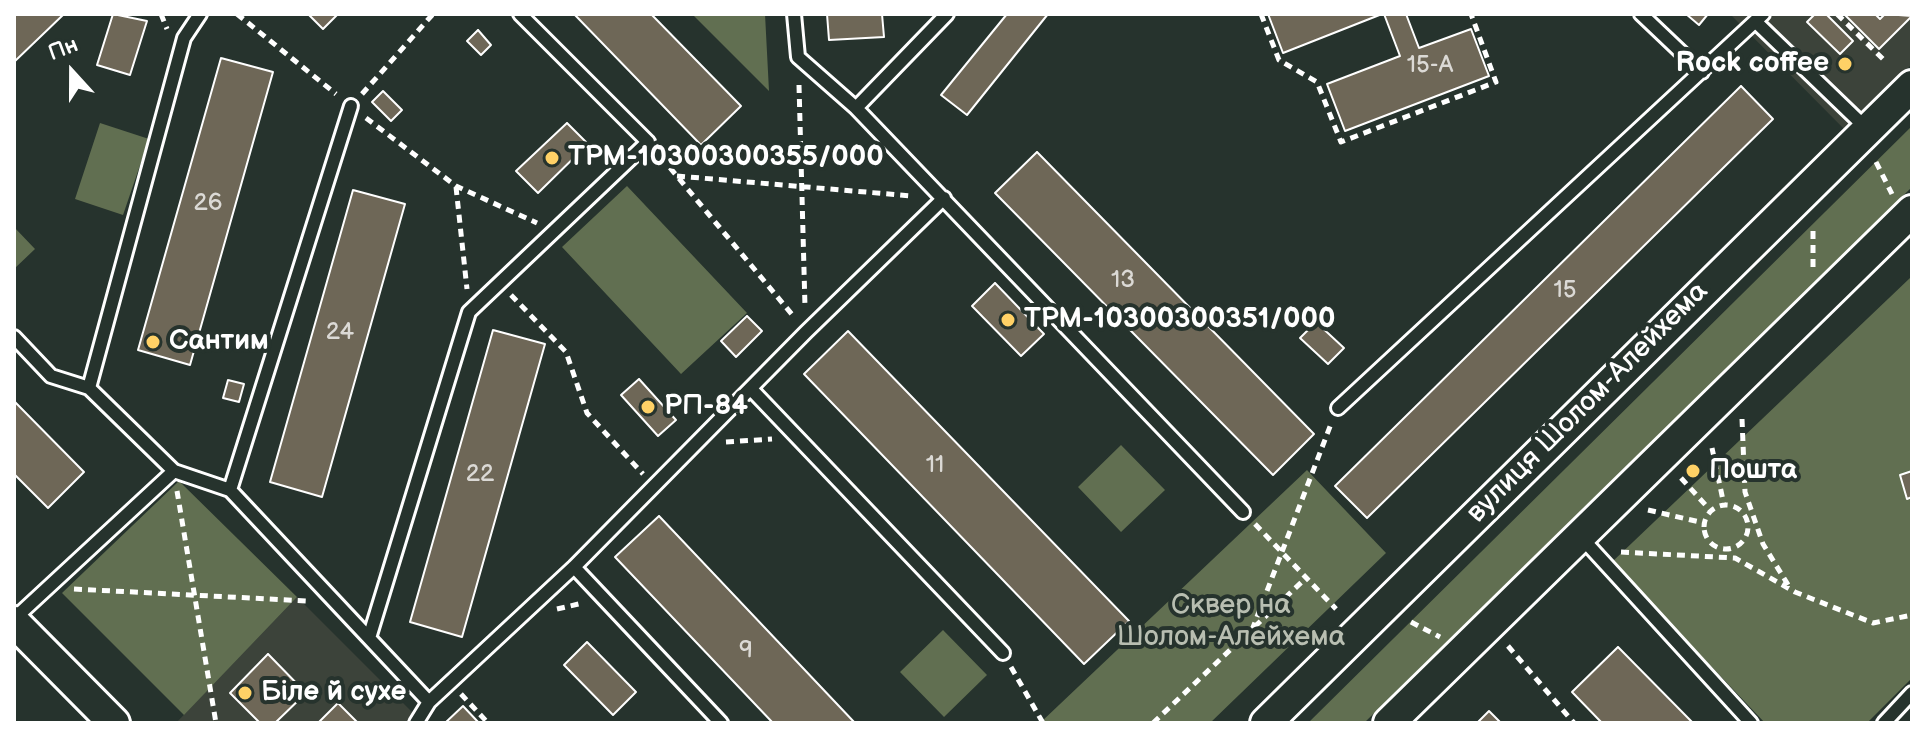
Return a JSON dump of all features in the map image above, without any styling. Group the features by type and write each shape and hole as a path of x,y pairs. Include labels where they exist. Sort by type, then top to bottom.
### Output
{"street":[{"name":"вулиця Шолом-Алейхема","path":"1266,723 1912,86"},
{"path":"1396,721 1904,207"},
{"path":"14,620 114,723"}],"lane":[{"path":"89,388 184,38 200,14"},
{"path":"369,638 469,312 648,142 520,14"},
{"path":"794,14 798,57 856,108 1243,512"},
{"path":"856,108 947,14"},
{"path":"1641,14 1702,72"},
{"path":"1338,408 1760,18 1867,129"},
{"path":"230,490 351,106"},
{"path":"416,723 429,702 574,567 806,332 944,198"},
{"path":"14,337 51,376 89,388 174,471 230,490 429,702"},
{"path":"751,389 1003,653"},
{"path":"14,620 174,471"},
{"path":"1580,536 1751,723"},
{"path":"574,567 721,723"},
{"path":"1884,723 1912,693"}],"path":[{"path":"237,14 456,186 555,231"},
{"path":"351,106 433,14"},
{"path":"1261,14 1279,60 1317,82 1341,142 1496,82 1471,14"},
{"path":"1837,14 1884,60"},
{"path":"798,57 806,332"},
{"path":"648,142 806,332"},
{"path":"1876,162 1904,207"},
{"path":"677,176 944,198"},
{"path":"456,186 469,312"},
{"path":"1813,224 1813,269"},
{"path":"499,283 566,352 587,413 654,487"},
{"path":"1252,630 1338,408"},
{"path":"1742,419 1745,492 1763,544"},
{"path":"697,443 798,438"},
{"path":"1712,448 1724,505"},
{"path":"174,471 216,723"},
{"path":"1681,478 1711,511"},
{"path":"1735,558 1730,549 1710,543 1704,523 1711,511 1724,505 1743,513 1748,527 1763,544 1790,589"},
{"path":"1648,510 1704,523"},
{"path":"1243,512 1336,609"},
{"path":"1730,549 1743,541 1748,527"},
{"path":"1606,551 1735,558 1790,589 1873,623 1912,615"},
{"path":"1153,723 1306,578"},
{"path":"48,588 196,593 337,603"},
{"path":"1411,622 1448,641"},
{"path":"1508,646 1574,723"},
{"path":"1003,653 1043,723"},
{"path":"461,693 488,723"}],"shaded area":[{"path":"1730,14 1912,14 1912,64 1846,131"},
{"path":"297,597 413,713 407,723 176,723"}],"green space":[{"path":"692,14 765,14 769,91"},
{"path":"100,123 149,139 123,215 75,199"},
{"path":"1912,126 1912,187 1364,723 1308,723"},
{"path":"627,186 747,313 681,374 562,247"},
{"path":"14,227 35,249 14,269"},
{"path":"1910,278 1912,678 1867,723 1765,723 1612,562"},
{"path":"1121,445 1165,490 1121,532 1078,487"},
{"name":"Сквер на Шолом-Алейхема","path":"1307,470 1386,553 1210,723 1040,723"},
{"path":"179,481 297,597 184,715 62,593"},
{"path":"943,630 987,675 944,717 900,672"}],"building":[{"path":"14,14 64,14 14,62"},
{"path":"113,14 147,21 130,75 97,65"},
{"path":"308,14 338,14 323,29"},
{"path":"574,14 651,14 741,106 701,145"},
{"path":"827,14 882,14 884,37 829,40"},
{"path":"1007,14 1048,14 967,115 941,95"},
{"path":"1268,14 1382,14 1283,53"},
{"path":"1384,14 1406,14 1419,48 1471,29 1489,76 1345,131 1327,84 1400,56"},
{"path":"1686,14 1708,14 1699,25"},
{"path":"1815,14 1826,14 1853,41 1840,54 1807,22"},
{"path":"1844,14 1875,14 1880,19 1885,14 1912,16 1879,49"},
{"path":"478,30 491,45 481,55 467,41"},
{"path":"221,58 273,72 190,365 138,350"},
{"path":"1741,86 1773,119 1367,518 1335,486"},
{"path":"383,91 402,110 391,121 372,102"},
{"name":"ТРМ-10300300355/000","path":"567,123 588,144 538,193 516,171"},
{"path":"1037,152 1314,434 1273,475 995,193"},
{"path":"353,190 405,204 322,497 270,482"},
{"name":"ТРМ-10300300351/000","path":"995,283 1044,334 1021,356 972,306"},
{"path":"747,316 762,331 736,357 721,341"},
{"path":"1316,322 1344,348 1328,364 1300,338"},
{"path":"493,330 545,344 462,637 410,622"},
{"path":"848,331 1129,621 1084,664 804,374"},
{"name":"РП-84","path":"639,379 676,420 658,436 621,395"},
{"path":"228,380 244,384 239,402 223,398"},
{"path":"14,401 84,472 48,508 14,474"},
{"path":"1912,471 1912,497 1907,499 1900,475"},
{"path":"659,516 855,723 773,723 615,557"},
{"path":"587,642 636,692 613,715 564,665"},
{"path":"1618,647 1693,723 1602,723 1572,692"},
{"path":"268,654 306,693 275,723 260,723 230,693"},
{"path":"338,703 358,723 318,723"},
{"path":"463,706 479,723 445,723"},
{"path":"1489,711 1501,723 1477,723"}],"place":[{"name":"Rock coffee","path":"1845,64"},
{"name":"ТРМ-10300300355/000","path":"552,158"},
{"name":"ТРМ-10300300351/000","path":"1008,320"},
{"name":"Сантим","path":"153,342"},
{"name":"РП-84","path":"648,407"},
{"name":"Пошта","path":"1693,471"},
{"name":"Біле й сухе","path":"245,693"}]}
